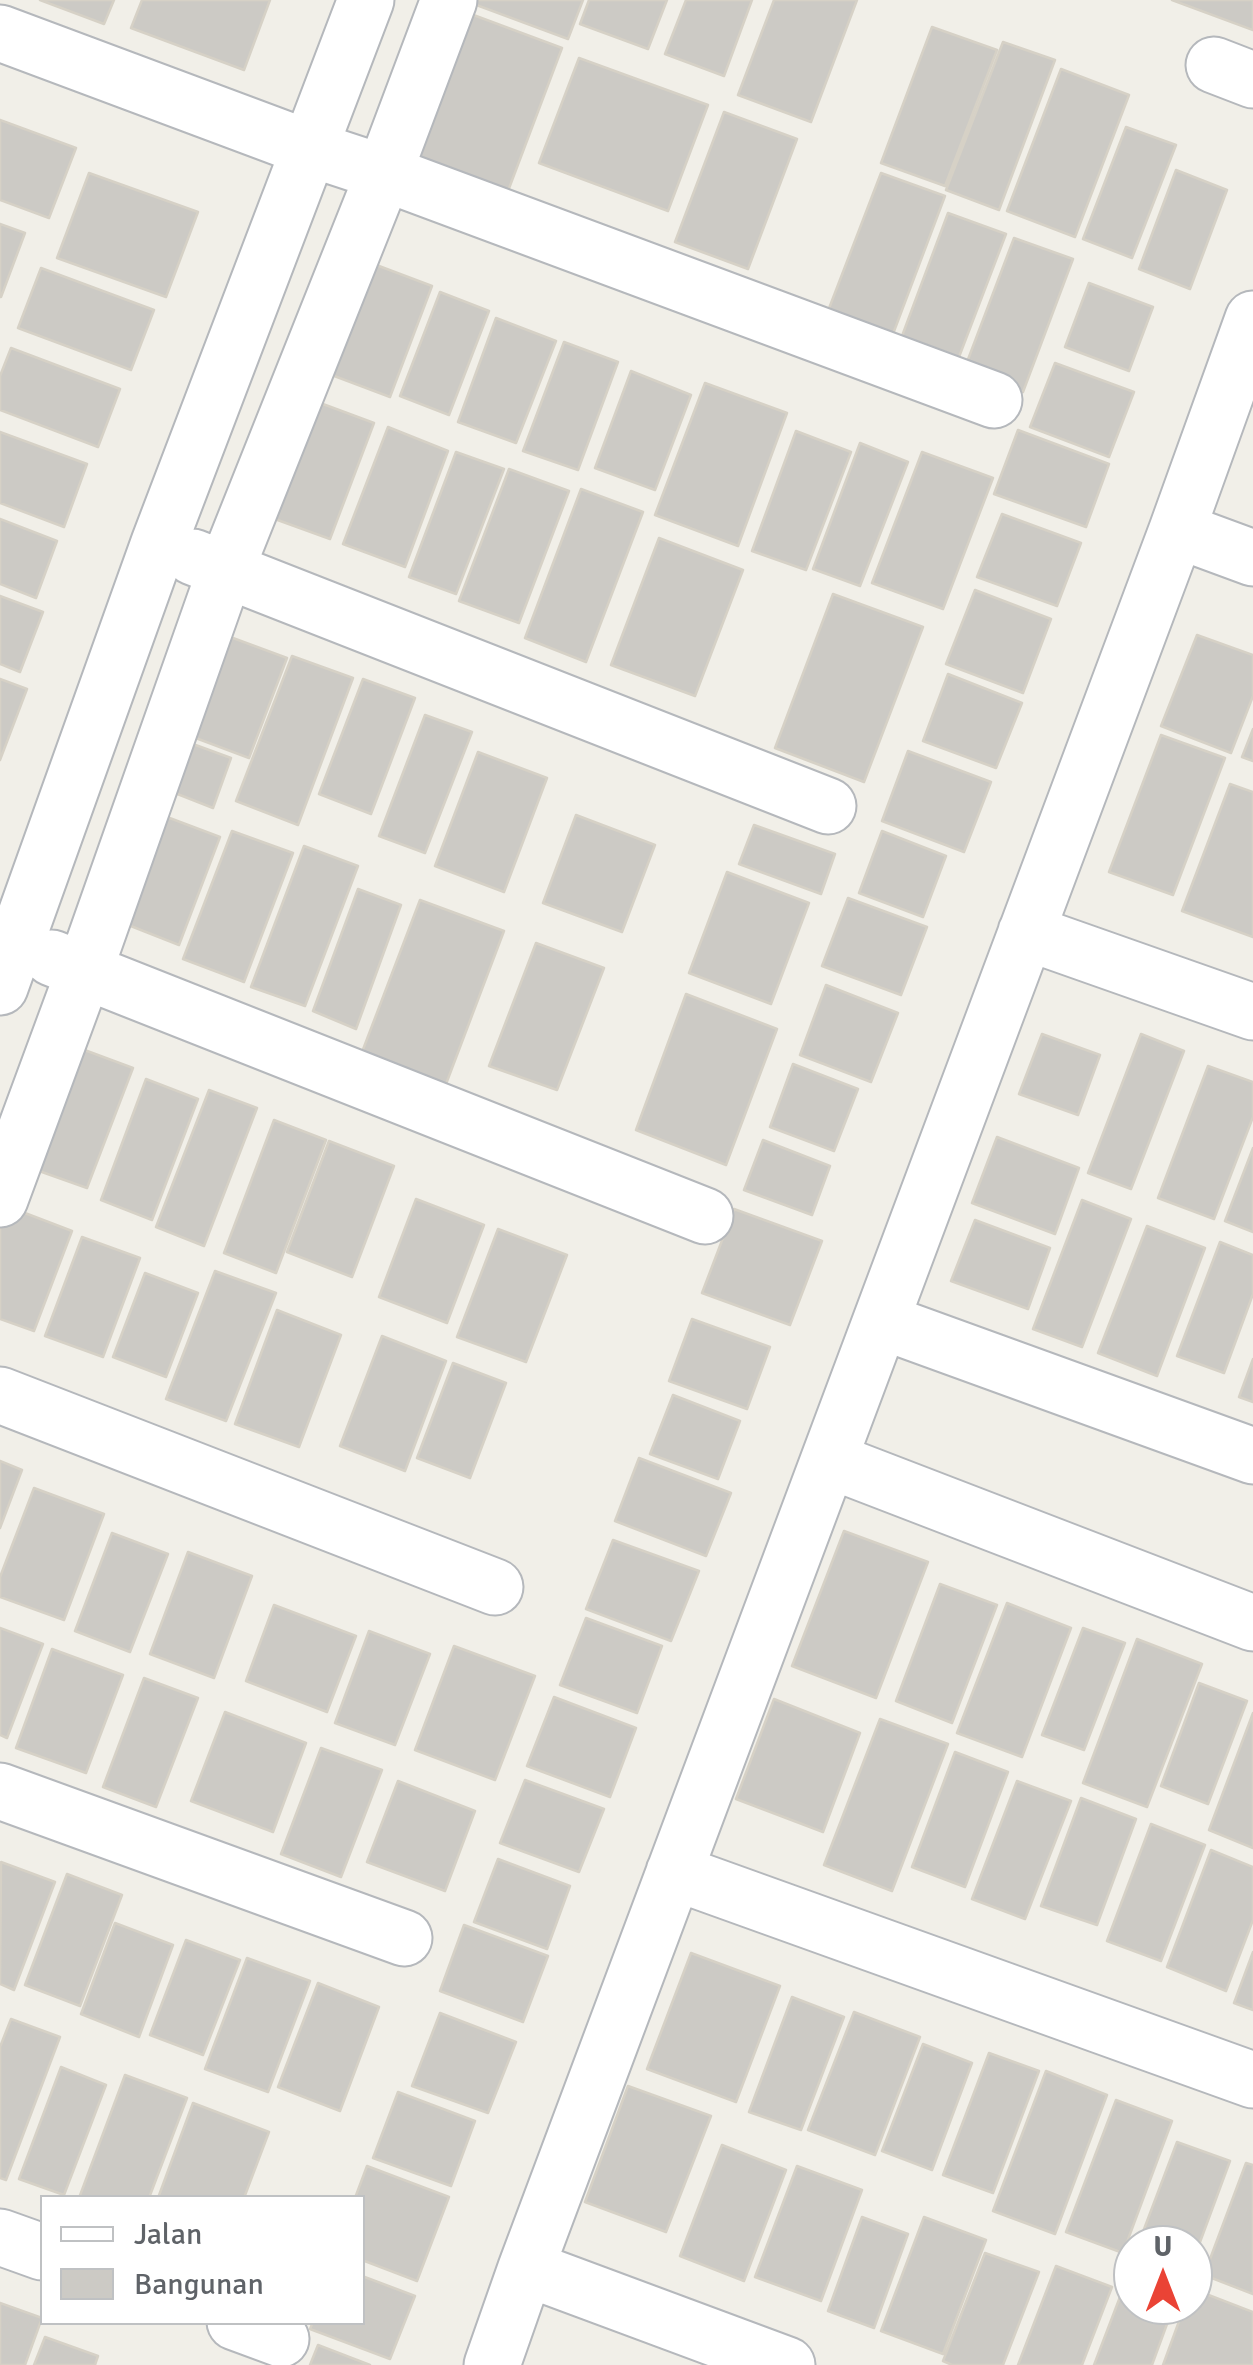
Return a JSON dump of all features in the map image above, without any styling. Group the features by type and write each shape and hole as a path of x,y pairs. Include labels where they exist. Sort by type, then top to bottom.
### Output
{"street":[{"path":"366,0 158,543 8,966 84,969 705,1216"},
{"path":"0,1199 226,569 384,173 448,0"},
{"path":"0,34 994,400"},
{"path":"492,2365 1253,319"},
{"path":"1177,530 1253,558"},
{"path":"158,543 828,806"},
{"path":"1026,932 1253,1012"},
{"path":"881,1321 1253,1456"},
{"path":"0,1395 495,1587"},
{"path":"829,1460 1253,1623"},
{"path":"0,1790 404,1938"},
{"path":"674,1872 1253,2080"},
{"path":"0,2237 40,2251"},
{"path":"526,2268 787,2365"}],"building":[{"path":"40,0 114,0 104,24"},
{"path":"142,0 270,0 244,70 131,28"},
{"path":"463,0 583,0 568,39"},
{"path":"589,0 667,0 648,49 580,24"},
{"path":"686,0 752,0 724,76 665,54"},
{"path":"774,0 857,0 811,122 738,95"},
{"path":"1172,0 1253,0 1253,30"},
{"path":"452,7 562,48 505,199 395,157"},
{"path":"932,27 997,50 945,186 881,163"},
{"path":"1003,42 1055,60 999,210 946,190"},
{"path":"579,58 708,105 668,211 539,163"},
{"path":"1061,69 1129,95 1075,237 1007,211"},
{"path":"724,112 797,139 748,269 675,242"},
{"path":"0,120 76,148 49,218 0,200"},
{"path":"1126,127 1176,145 1132,258 1083,239"},
{"path":"1176,170 1227,190 1190,289 1139,269"},
{"path":"89,173 198,212 166,297 57,258"},
{"path":"881,173 945,196 893,334 828,311"},
{"path":"948,213 1006,234 959,357 902,336"},
{"path":"0,224 25,233 1,297 0,297"},
{"path":"1014,238 1073,259 1023,392 964,370"},
{"path":"371,263 432,286 390,397 329,374"},
{"path":"41,268 154,310 131,370 18,328"},
{"path":"1089,283 1153,307 1129,371 1065,347"},
{"path":"440,292 489,311 449,415 400,396"},
{"path":"496,318 556,341 516,443 458,422"},
{"path":"564,342 618,362 578,470 523,451"},
{"path":"11,348 120,389 98,447 0,410 0,376"},
{"path":"1055,363 1134,392 1109,457 1030,427"},
{"path":"631,371 691,395 655,490 595,468"},
{"path":"705,383 787,413 738,546 655,515"},
{"path":"304,397 374,423 330,539 261,514"},
{"path":"388,427 448,451 405,567 343,544"},
{"path":"1018,430 1109,464 1086,527 994,494"},
{"path":"796,431 851,452 806,570 752,551"},
{"path":"0,432 87,464 64,527 0,503"},
{"path":"860,443 908,462 860,586 813,569"},
{"path":"456,452 504,469 456,594 409,577"},
{"path":"922,452 993,478 943,609 872,583"},
{"path":"509,469 569,491 519,623 459,601"},
{"path":"581,489 643,512 586,662 525,638"},
{"path":"1002,514 1081,543 1057,606 977,577"},
{"path":"0,519 57,541 36,598 0,584"},
{"path":"659,538 743,570 695,696 611,665"},
{"path":"975,590 1051,619 1023,693 946,664"},
{"path":"833,594 923,627 864,782 775,748"},
{"path":"0,596 43,612 20,672 0,664"},
{"path":"214,631 287,658 249,758 177,731"},
{"path":"1197,635 1253,655 1253,696 1231,753 1161,726"},
{"path":"292,656 353,678 298,825 236,801"},
{"path":"948,674 1022,703 996,768 923,741"},
{"path":"0,679 27,689 0,760"},
{"path":"363,679 415,698 371,814 319,794"},
{"path":"425,715 472,732 425,853 379,836"},
{"path":"1253,729 1253,761 1242,757"},
{"path":"1161,735 1225,758 1173,895 1109,872"},
{"path":"171,736 231,758 213,808 152,784"},
{"path":"908,751 991,782 964,852 882,821"},
{"path":"478,752 547,778 504,892 435,866"},
{"path":"1230,784 1253,792 1253,937 1182,911"},
{"path":"159,814 220,837 179,945 118,921"},
{"path":"576,815 655,845 622,932 543,903"},
{"path":"754,825 835,854 821,894 739,864"},
{"path":"232,831 293,853 244,982 183,959"},
{"path":"882,831 946,856 923,917 859,893"},
{"path":"304,846 358,866 305,1006 251,987"},
{"path":"727,872 809,903 771,1004 689,973"},
{"path":"358,889 401,905 356,1029 313,1011"},
{"path":"848,898 927,927 901,995 822,966"},
{"path":"420,900 504,931 443,1092 359,1060"},
{"path":"536,943 604,968 557,1090 489,1066"},
{"path":"826,985 898,1013 871,1082 800,1055"},
{"path":"686,994 777,1029 726,1165 636,1130"},
{"path":"1042,1034 1100,1055 1078,1115 1019,1094"},
{"path":"1141,1034 1184,1051 1131,1189 1088,1173"},
{"path":"71,1045 133,1068 87,1188 25,1166"},
{"path":"793,1064 858,1089 834,1151 770,1127"},
{"path":"1208,1066 1253,1082 1253,1117 1214,1219 1158,1198"},
{"path":"146,1079 198,1099 152,1220 101,1200"},
{"path":"209,1090 257,1108 204,1246 156,1227"},
{"path":"274,1120 326,1140 276,1273 224,1253"},
{"path":"997,1137 1079,1168 1055,1234 972,1203"},
{"path":"763,1140 830,1166 812,1215 744,1190"},
{"path":"329,1141 394,1166 352,1277 287,1252"},
{"path":"1253,1148 1253,1232 1225,1221"},
{"path":"416,1199 484,1225 447,1323 379,1297"},
{"path":"1082,1200 1131,1219 1082,1347 1033,1329"},
{"path":"4,1205 72,1231 34,1331 0,1319 0,1217"},
{"path":"734,1209 822,1241 790,1325 702,1293"},
{"path":"975,1220 1050,1248 1028,1309 951,1281"},
{"path":"1147,1226 1205,1248 1157,1376 1098,1353"},
{"path":"498,1229 567,1255 526,1362 457,1337"},
{"path":"82,1237 140,1258 103,1357 45,1336"},
{"path":"1220,1242 1253,1255 1253,1294 1224,1373 1177,1356"},
{"path":"215,1271 276,1293 226,1421 166,1399"},
{"path":"145,1273 198,1293 166,1377 113,1357"},
{"path":"277,1310 341,1335 299,1447 235,1424"},
{"path":"692,1319 770,1347 747,1409 669,1381"},
{"path":"382,1336 446,1361 405,1471 340,1446"},
{"path":"1253,1359 1253,1402 1239,1397"},
{"path":"453,1363 506,1383 470,1478 417,1458"},
{"path":"673,1395 740,1421 718,1479 650,1454"},
{"path":"639,1458 731,1493 706,1556 615,1521"},
{"path":"0,1461 22,1470 0,1528"},
{"path":"34,1488 104,1514 64,1620 0,1597 0,1577"},
{"path":"844,1531 928,1562 876,1698 792,1666"},
{"path":"112,1533 168,1554 130,1652 75,1631"},
{"path":"613,1540 699,1571 671,1641 586,1609"},
{"path":"188,1552 252,1576 214,1678 150,1654"},
{"path":"940,1584 997,1605 952,1723 896,1701"},
{"path":"1007,1603 1071,1628 1022,1757 957,1733"},
{"path":"274,1605 356,1636 327,1712 246,1681"},
{"path":"586,1618 662,1646 637,1713 560,1685"},
{"path":"0,1628 43,1644 7,1738 0,1735"},
{"path":"1083,1628 1125,1643 1084,1750 1042,1735"},
{"path":"369,1631 430,1654 395,1745 335,1723"},
{"path":"1137,1639 1202,1664 1147,1807 1083,1783"},
{"path":"454,1646 535,1676 495,1780 415,1750"},
{"path":"52,1649 123,1675 86,1773 16,1748"},
{"path":"144,1678 198,1698 156,1807 103,1787"},
{"path":"1199,1683 1247,1701 1208,1804 1161,1786"},
{"path":"554,1697 636,1728 610,1797 527,1766"},
{"path":"774,1699 860,1733 823,1832 736,1799"},
{"path":"225,1712 306,1743 273,1832 191,1801"},
{"path":"1253,1713 1253,1848 1209,1830"},
{"path":"880,1719 948,1744 892,1891 824,1865"},
{"path":"321,1748 382,1770 341,1877 281,1854"},
{"path":"955,1752 1008,1772 965,1887 912,1867"},
{"path":"525,1780 604,1809 579,1872 500,1843"},
{"path":"398,1781 475,1811 445,1891 367,1862"},
{"path":"1017,1781 1071,1801 1025,1919 972,1899"},
{"path":"1081,1798 1136,1819 1097,1925 1041,1906"},
{"path":"1151,1824 1205,1845 1161,1961 1107,1941"},
{"path":"1211,1850 1253,1867 1253,1920 1226,1991 1167,1967"},
{"path":"498,1859 570,1886 547,1949 474,1922"},
{"path":"1,1862 55,1882 14,1990 0,1984"},
{"path":"67,1874 122,1895 80,2006 25,1985"},
{"path":"115,1923 173,1945 139,2037 81,2014"},
{"path":"464,1925 548,1956 523,2022 440,1991"},
{"path":"186,1940 240,1960 203,2055 150,2035"},
{"path":"1253,1952 1253,2010 1234,2003"},
{"path":"691,1953 780,1986 736,2102 647,2069"},
{"path":"247,1958 310,1981 268,2092 205,2069"},
{"path":"318,1983 379,2007 340,2111 278,2087"},
{"path":"792,1997 844,2017 801,2130 749,2112"},
{"path":"854,2012 920,2037 875,2155 808,2130"},
{"path":"440,2013 516,2042 488,2113 412,2086"},
{"path":"11,2019 60,2037 6,2180 0,2178 0,2047"},
{"path":"923,2044 972,2063 932,2170 882,2151"},
{"path":"989,2053 1039,2071 993,2193 943,2175"},
{"path":"61,2067 106,2085 64,2195 19,2179"},
{"path":"1046,2071 1107,2095 1055,2234 993,2211"},
{"path":"125,2075 187,2098 150,2195 80,2195"},
{"path":"628,2086 711,2116 666,2232 585,2202"},
{"path":"398,2092 475,2121 451,2186 373,2158"},
{"path":"1116,2100 1172,2121 1133,2225 1113,2225 1113,2249 1066,2232"},
{"path":"193,2103 269,2132 245,2195 159,2195"},
{"path":"1177,2142 1230,2161 1206,2225 1146,2225"},
{"path":"722,2145 786,2170 744,2281 680,2256"},
{"path":"1246,2163 1253,2165 1253,2294 1213,2278 1213,2251"},
{"path":"367,2166 449,2197 417,2281 365,2261 365,2195 356,2195"},
{"path":"797,2166 862,2190 821,2301 755,2277"},
{"path":"862,2217 908,2234 874,2328 828,2311"},
{"path":"924,2217 986,2240 943,2354 881,2331"},
{"path":"985,2253 1039,2272 1003,2365 952,2365 943,2361"},
{"path":"1056,2266 1112,2287 1082,2365 1018,2365"},
{"path":"365,2277 415,2296 390,2359 310,2329 312,2325 365,2325"},
{"path":"1213,2297 1253,2312 1253,2365 1163,2365 1178,2325 1213,2325"},
{"path":"0,2303 40,2317 25,2365 0,2365"},
{"path":"1113,2315 1113,2325 1167,2325 1152,2365 1094,2365"},
{"path":"45,2337 98,2356 95,2365 34,2365"},
{"path":"318,2345 370,2365 310,2365"}]}
